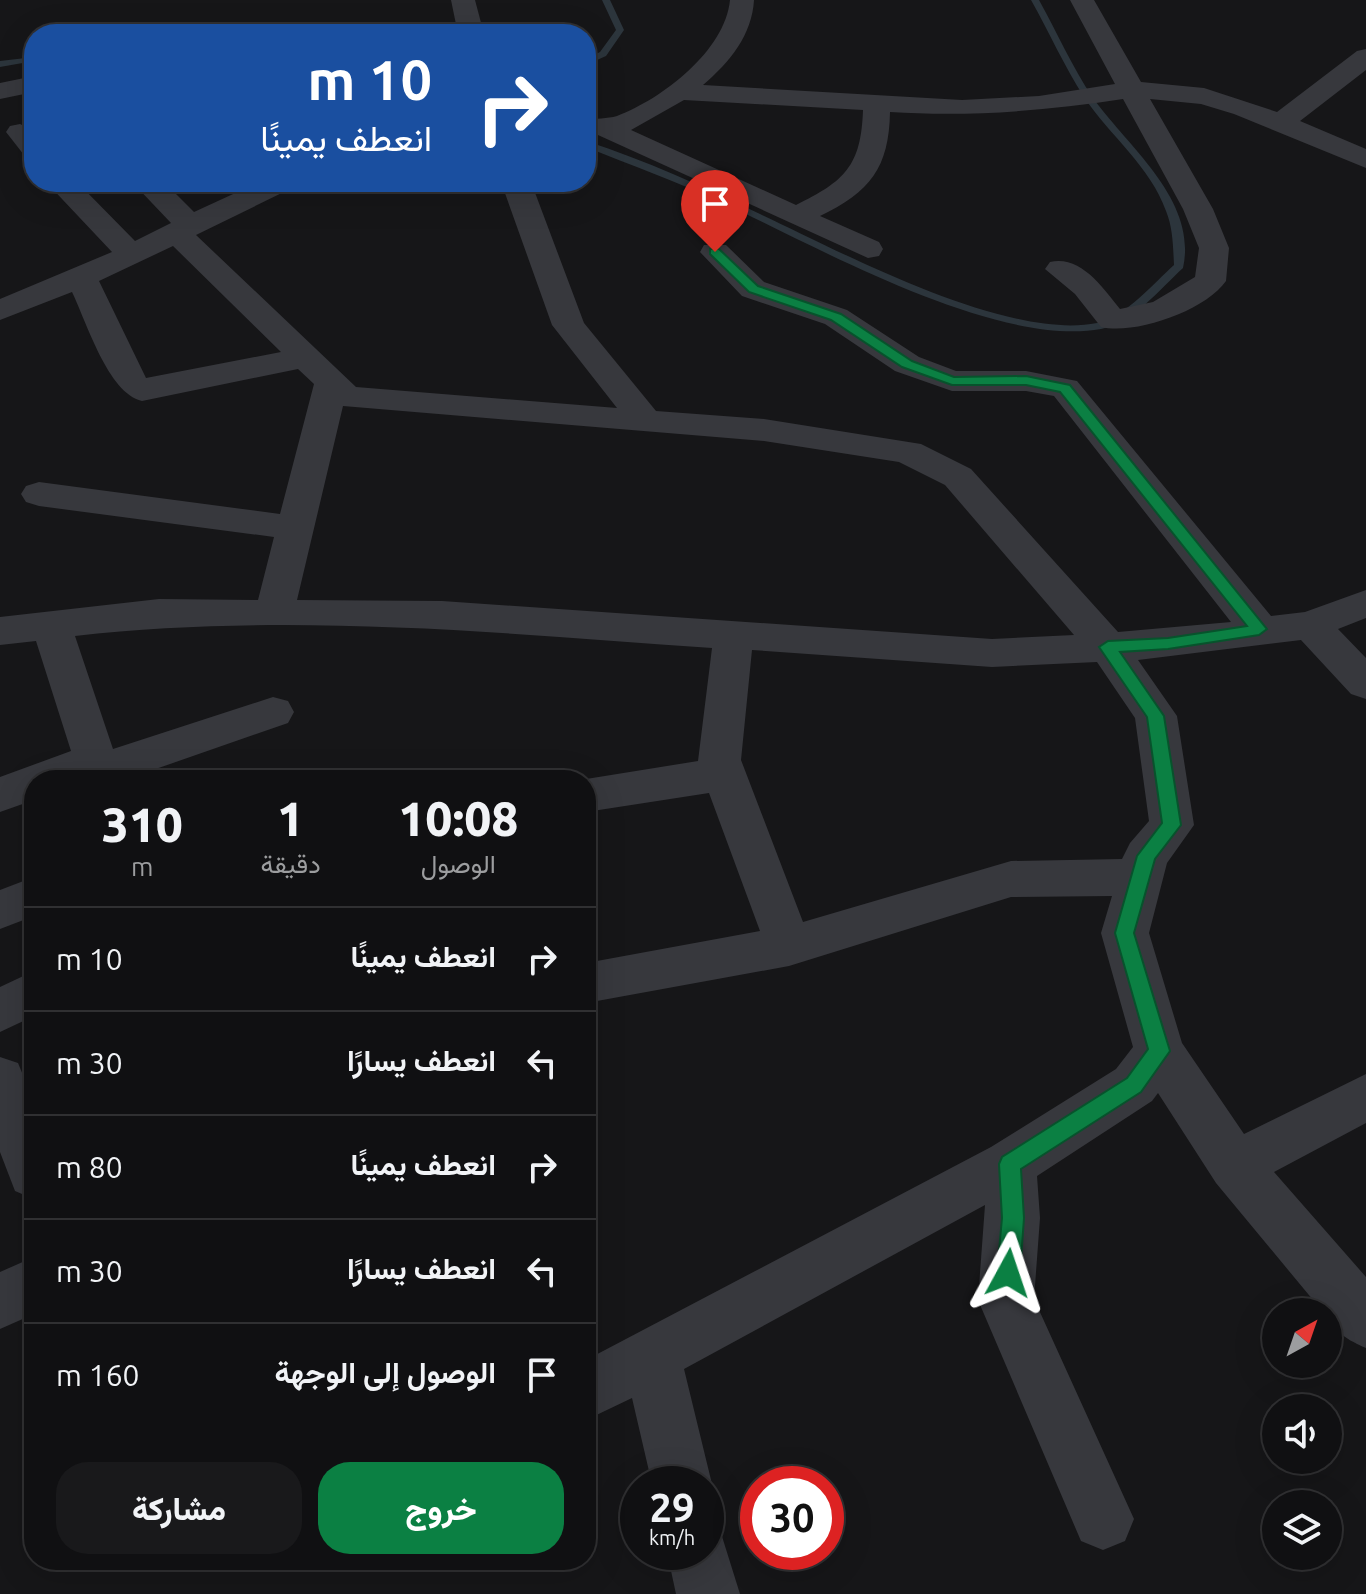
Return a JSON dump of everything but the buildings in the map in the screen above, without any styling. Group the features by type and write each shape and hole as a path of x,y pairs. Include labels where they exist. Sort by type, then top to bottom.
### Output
{"street":[{"path":"463,0 469,24"},
{"path":"596,127 624,123 702,74 734,35 744,14 742,0"},
{"path":"1061,269 1086,287 1112,320 1150,316 1182,301 1210,281 1214,248 1198,209 1082,0"},
{"path":"1280,123 1366,57"},
{"path":"0,91 24,86"},
{"path":"675,91 962,108 1023,105 1133,89 1204,96 1366,159"},
{"path":"796,216 834,198 861,174 873,154 877,104"},
{"path":"596,128 868,249"},
{"path":"71,192 131,254"},
{"path":"155,192 183,229 346,397 764,430 908,452 958,477 1108,647 1156,716 1172,825 1146,856 1125,933 1159,1051 1235,1166 1366,1320"},
{"path":"0,310 81,277 261,192"},
{"path":"520,192 568,325 646,421"},
{"path":"715,252 753,289 836,317 907,364 952,381 1026,381 1065,388 1259,629"},
{"path":"81,277 132,383 142,391 318,370"},
{"path":"274,614 296,528 318,370"},
{"path":"39,494 296,528"},
{"path":"0,631 159,613 442,615 992,653 1168,644 1259,629 1310,625 1366,603"},
{"path":"51,625 99,770 273,712"},
{"path":"1310,625 1366,684"},
{"path":"734,635 719,760 789,946"},
{"path":"596,793 724,774"},
{"path":"0,795 24,786"},
{"path":"596,981 789,946 1011,879 1140,877"},
{"path":"0,910 24,900"},
{"path":"0,1011 24,998"},
{"path":"596,1386 1010,1164 1134,1085 1159,1051"},
{"path":"0,1079 24,1146"},
{"path":"1235,1166 1366,1097"},
{"path":"1010,1164 1013,1218 1006,1300 1103,1519"},
{"path":"0,1302 24,1289"},
{"path":"652,1357 678,1466"},
{"path":"702,1570 708,1594"}],"waterway":[{"path":"596,57 603,54 620,30 606,0"},
{"path":"596,148 704,192 856,263 967,307 1020,323 1066,330 1102,326 1133,308 1179,266 1178,237 1163,192 1089,98 1035,0"},
{"path":"0,64 24,60"}],"route":[{"path":"715,252 753,289 836,317 907,364 952,381 1026,381 1065,388 1259,629 1168,644 1108,647 1156,716 1172,825 1146,856 1125,933 1159,1051 1134,1085 1010,1164 1013,1218 1008,1273"}]}
